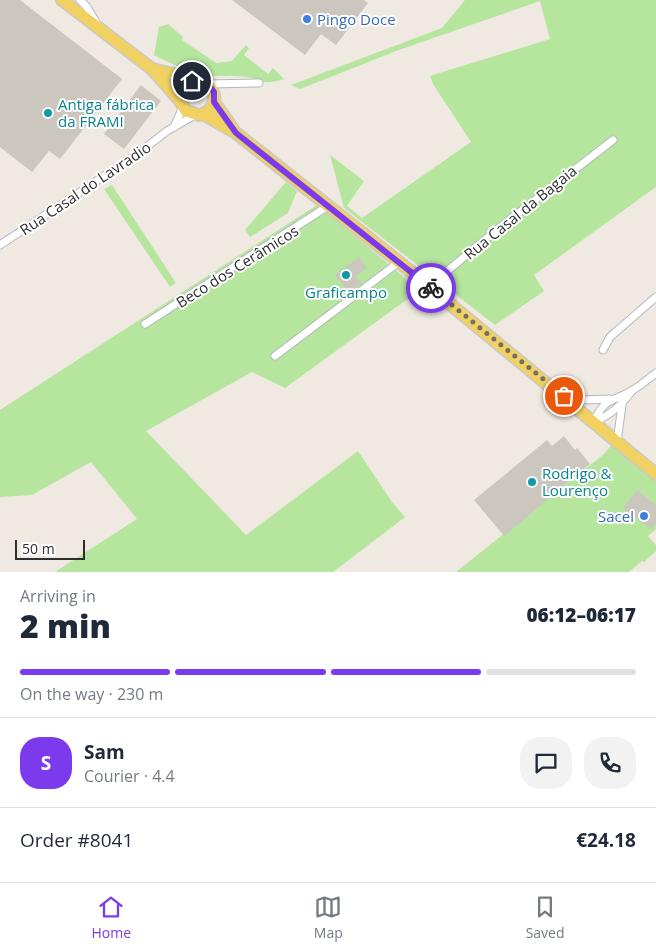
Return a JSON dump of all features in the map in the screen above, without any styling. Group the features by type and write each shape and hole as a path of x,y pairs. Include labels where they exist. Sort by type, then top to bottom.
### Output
{"main road":[{"path":"62,0 152,69 182,104 199,115 236,133 400,262 656,474"},
{"path":"152,69 202,82 214,92 212,107 199,115"},
{"path":"182,104 184,87 202,82"},
{"path":"214,100 236,133"}],"street":[{"path":"80,0 87,7 100,29"},
{"path":"202,82 230,84 259,83"},
{"path":"214,100 230,84"},
{"path":"173,127 182,104"},
{"name":"Rua Casal do Lavradio","path":"0,245 136,155 173,127 199,115"},
{"name":"Rua Casal da Bagaia","path":"429,286 498,229 613,140"},
{"name":"Beco dos Cerâmicos","path":"145,324 328,206"},
{"path":"275,356 400,262"},
{"path":"603,350 610,337 656,297"},
{"path":"575,406 583,400 610,399 632,391 656,373"},
{"path":"593,422 606,417 622,405 632,391"},
{"path":"593,422 599,409 610,399"},
{"path":"617,442 622,405"}],"green space":[{"path":"465,0 656,0 656,187 534,275 544,291 495,325 344,208 330,155 364,181 347,206 362,218 471,142 433,84 430,76 550,39 540,1 396,51 300,89 291,85 442,28"},
{"path":"168,24 183,37 182,40 216,63 232,61 246,45 249,48 244,55 268,74 273,68 284,79 264,82 247,77 201,74 167,62 154,55 159,27"},
{"path":"286,182 297,191 288,213 250,237 245,230"},
{"path":"112,185 176,283 170,287 104,189"},
{"path":"317,205 420,290 285,388 252,372 146,431 246,535 358,451 392,502 405,517 333,572 55,572 137,519 91,462 32,495 0,497 0,410"},
{"path":"613,443 656,479 656,529 648,536 656,545 656,551 644,562 642,561 629,572 456,572 604,454"}],"building":[{"name":"Antiga fábrica da FRAMI","path":"0,0 20,0 122,79 60,159 49,151 32,172 0,147"},
{"name":"Pingo Doce","path":"232,0 364,0 368,3 336,45 321,34 305,55"},
{"path":"141,85 161,101 124,149 104,134"},
{"name":"Graficampo","path":"359,257 367,268 356,276 362,283 349,293 335,275"},
{"name":"Rodrigo & Lourenço","path":"564,436 590,464 504,536 474,500 547,440 552,446"},
{"name":"Sacel","path":"637,490 656,505 656,523 651,529 623,508"}],"way so far":[{"path":"431,288 564,396"}],"place":[{"name":"Pingo Doce","path":"307,19"},
{"name":"Antiga fábrica da FRAMI","path":"48,113"},
{"name":"Graficampo","path":"346,275"},
{"name":"Rodrigo & Lourenço","path":"532,482"},
{"name":"Sacel","path":"644,516"}],"route":[{"path":"192,81 203,81 208,84 214,92 214,102 236,133 431,288"}]}
